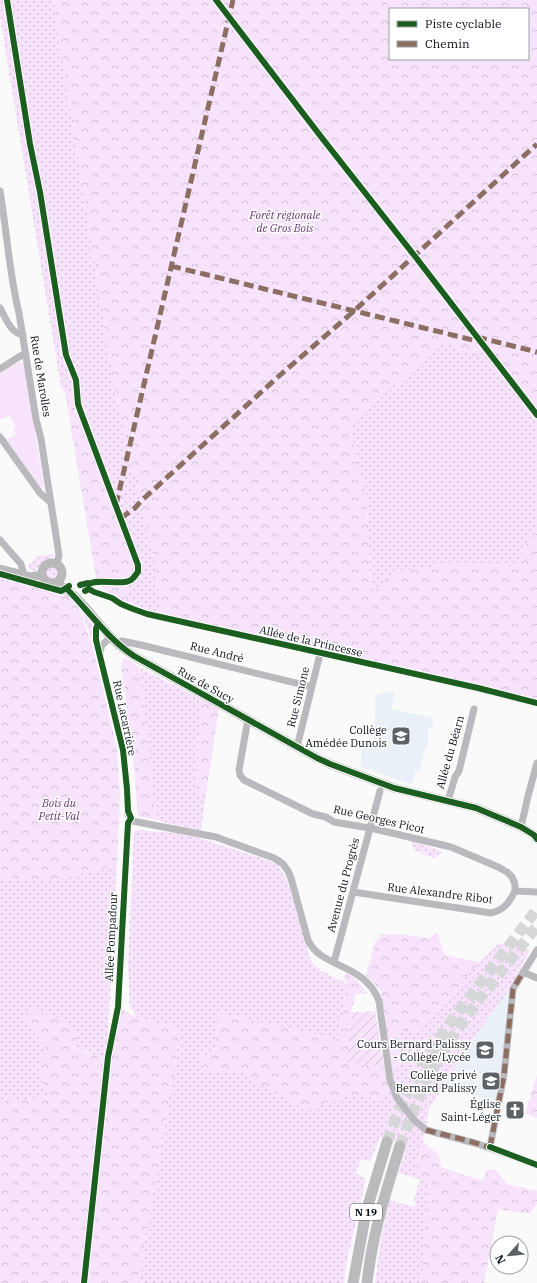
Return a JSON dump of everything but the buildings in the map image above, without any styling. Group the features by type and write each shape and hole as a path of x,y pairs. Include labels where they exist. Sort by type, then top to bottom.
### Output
{"highway":[{"name":"N 19","path":"353,1283 366,1212 387,1142"},
{"name":"N 19","path":"367,1283 370,1258 380,1211 400,1146"}],"main road":[{"path":"50,562 57,564 62,569 59,580 48,583 43,578 41,572 44,566 50,562"},
{"path":"0,569 31,577 42,575"},
{"name":"Rue de Sucy","path":"59,580 118,644 152,667 297,747 330,764 384,782 402,790 476,808 521,827 534,835 537,839"}],"street":[{"name":"Rue de Marolles","path":"0,192 59,555 57,564"},
{"path":"0,308 14,332 23,334"},
{"path":"0,369 26,354"},
{"path":"0,437 40,493 50,502"},
{"path":"0,540 21,564 24,576"},
{"name":"Rue Lacarrière","path":"98,623 96,629 96,640 123,750 126,768 128,811 131,818"},
{"path":"100,652 102,645 111,637"},
{"name":"Rue André","path":"118,644 122,641 312,686"},
{"name":"Rue Simone","path":"297,747 320,654"},
{"name":"Allée du Béarn","path":"448,801 455,778 459,771 474,709"},
{"name":"Rue Georges Picot","path":"248,719 239,770 240,775 244,780 313,814 326,817 334,822 370,828 451,847 507,872 512,877 515,884 515,891"},
{"path":"521,827 537,763"},
{"name":"Avenue du Progrès","path":"334,962 380,791"},
{"path":"131,818 132,821 140,823 216,837 274,858 283,864 290,875 311,948 317,953 362,977 371,985 376,994 379,1001 390,1080 397,1098 414,1120 426,1130 490,1148 537,1165"},
{"name":"Allée Pompadour","path":"108,1057 118,1006 128,823 131,818"},
{"path":"515,891 537,892"},
{"name":"Rue Alexandre Ribot","path":"353,892 491,913 498,911 509,903 515,891"},
{"path":"490,1148 504,1075 513,989 537,950"},
{"path":"524,972 537,978"}],"shaded area":[{"name":"Collège Amédée Dunois","path":"388,691 395,692 391,709 434,718 432,729 428,729 428,747 426,747 419,771 416,770 412,784 361,767 361,742 374,740 376,695"},
{"name":"Cours Bernard Palissy - Collège/Lycée","path":"509,990 500,1089 496,1090 497,1100 441,1090 477,1033"}],"green space":[{"path":"0,0 53,0 115,392 155,563 161,615 134,610 70,392 65,392 61,388 0,17"},
{"name":"Forêt régionale de Gros Bois","path":"53,0 537,0 537,416 484,346 481,352 474,357 455,347 441,345 435,346 427,358 406,378 368,406 350,429 367,499 371,584 374,589 377,588 389,575 402,571 450,563 512,566 521,559 525,545 534,533 537,532 537,707 161,615 155,563 115,392"},
{"path":"443,343 456,347 474,357 484,346 537,416 537,532 534,533 525,545 521,559 512,566 450,563 402,571 389,575 377,588 374,589 371,584 367,499 350,429 364,410 413,370 435,346"},
{"path":"19,362 24,363 44,487 41,488 6,439 16,435 13,429 16,427 10,416 0,420 0,374"},
{"path":"65,392 70,392 135,561 132,573 124,580 134,610 117,606 96,578"},
{"path":"54,554 52,557 43,562 37,569 33,571 29,569 28,565 39,556"},
{"path":"50,568 54,568 56,569 56,577 50,578 47,575 47,571"},
{"name":"Bois du Petit-Val","path":"0,575 61,592 71,598 78,606 93,648 117,749 120,797 117,865 50,881 0,878"},
{"path":"80,607 94,624 95,642 93,643"},
{"path":"124,657 140,668 156,820 138,816 133,754 121,667"},
{"path":"140,668 200,699 197,790 205,801 201,831 156,820"},
{"path":"200,699 219,708 205,801 197,790"},
{"path":"141,830 183,833 261,858 278,865 288,883 311,961 320,970 347,984 338,1039 219,1013 215,1048 201,1058 204,1070 240,1072 305,1110 350,1095 383,1100 401,1062 398,1025 479,962 499,943 530,950 509,990 477,1033 429,1109 425,1132 415,1170 429,1181 421,1283 375,1283 380,1246 389,1200 416,1207 414,1199 420,1179 398,1173 407,1146 380,1137 371,1161 361,1159 356,1173 366,1179 346,1265 344,1283 138,1283 181,1028 137,1018 130,1006 128,965 134,831"},
{"path":"411,840 443,852 433,858 414,850"},
{"path":"117,865 107,1056 102,1058 75,1048 23,1017 48,1051 37,1065 48,1097 25,1100 11,1098 0,1104 0,878 50,881"},
{"path":"437,932 445,955 479,962 421,1031 406,1031 398,1026 401,1062 393,1077 381,991 366,975 375,942 381,934 430,938"},
{"path":"347,973 358,981 366,993 356,994 351,1012 347,1064 384,1066 388,1087 383,1100 350,1095 305,1110 240,1072 204,1070 200,1064 200,1058 215,1048 219,1013 338,1039 347,985 344,977"},
{"path":"118,1007 137,1018 181,1028 138,1283 0,1283 0,1104 11,1098 25,1100 48,1097 37,1065 48,1051 22,1016 32,1009 58,1018 77,1034 75,1049 102,1058 107,1056"},
{"path":"375,1011 384,1066 347,1064 351,1012"},
{"path":"537,1075 537,1118 525,1113"},
{"path":"423,1142 439,1155 441,1167 482,1181 487,1170 495,1169 507,1184 537,1191 537,1204 529,1214 498,1209 493,1235 489,1235 489,1257 484,1283 421,1283 429,1181 415,1170"}],"tunnel":[{"path":"387,1142 410,1087 437,1042 458,1012 537,909"},
{"path":"400,1146 420,1094 439,1058 479,1000 537,926"}],"marked path":[{"path":"116,505 233,0"},
{"path":"121,518 135,508 537,144"},
{"path":"171,266 481,342"},
{"path":"477,337 537,352"},
{"path":"490,1147 504,1075 513,989 523,972"},
{"path":"426,1130 492,1148"}],"cycle path":[{"path":"7,0 66,355 76,380 80,410 138,565 138,572 131,580 127,582 93,582 80,585"},
{"path":"216,0 537,415"},
{"path":"0,574 61,591 69,586"},
{"path":"66,588 107,633 134,656 317,758 394,788 476,808 521,827 534,835 537,839"},
{"name":"Allée de la Princesse","path":"85,591 89,589 147,614 478,688 537,703"},
{"path":"84,1283 108,1057 118,1007 128,823 131,818 128,811 123,750 96,640 96,629 98,623"},
{"path":"490,1147 537,1165"}],"place":[{"name":"Collège Amédée Dunois","path":"401,736"},
{"name":"Cours Bernard Palissy - Collège/Lycée","path":"485,1050"},
{"name":"Collège privé Bernard Palissy","path":"491,1081"},
{"name":"Église Saint-Léger","path":"515,1110"}]}
